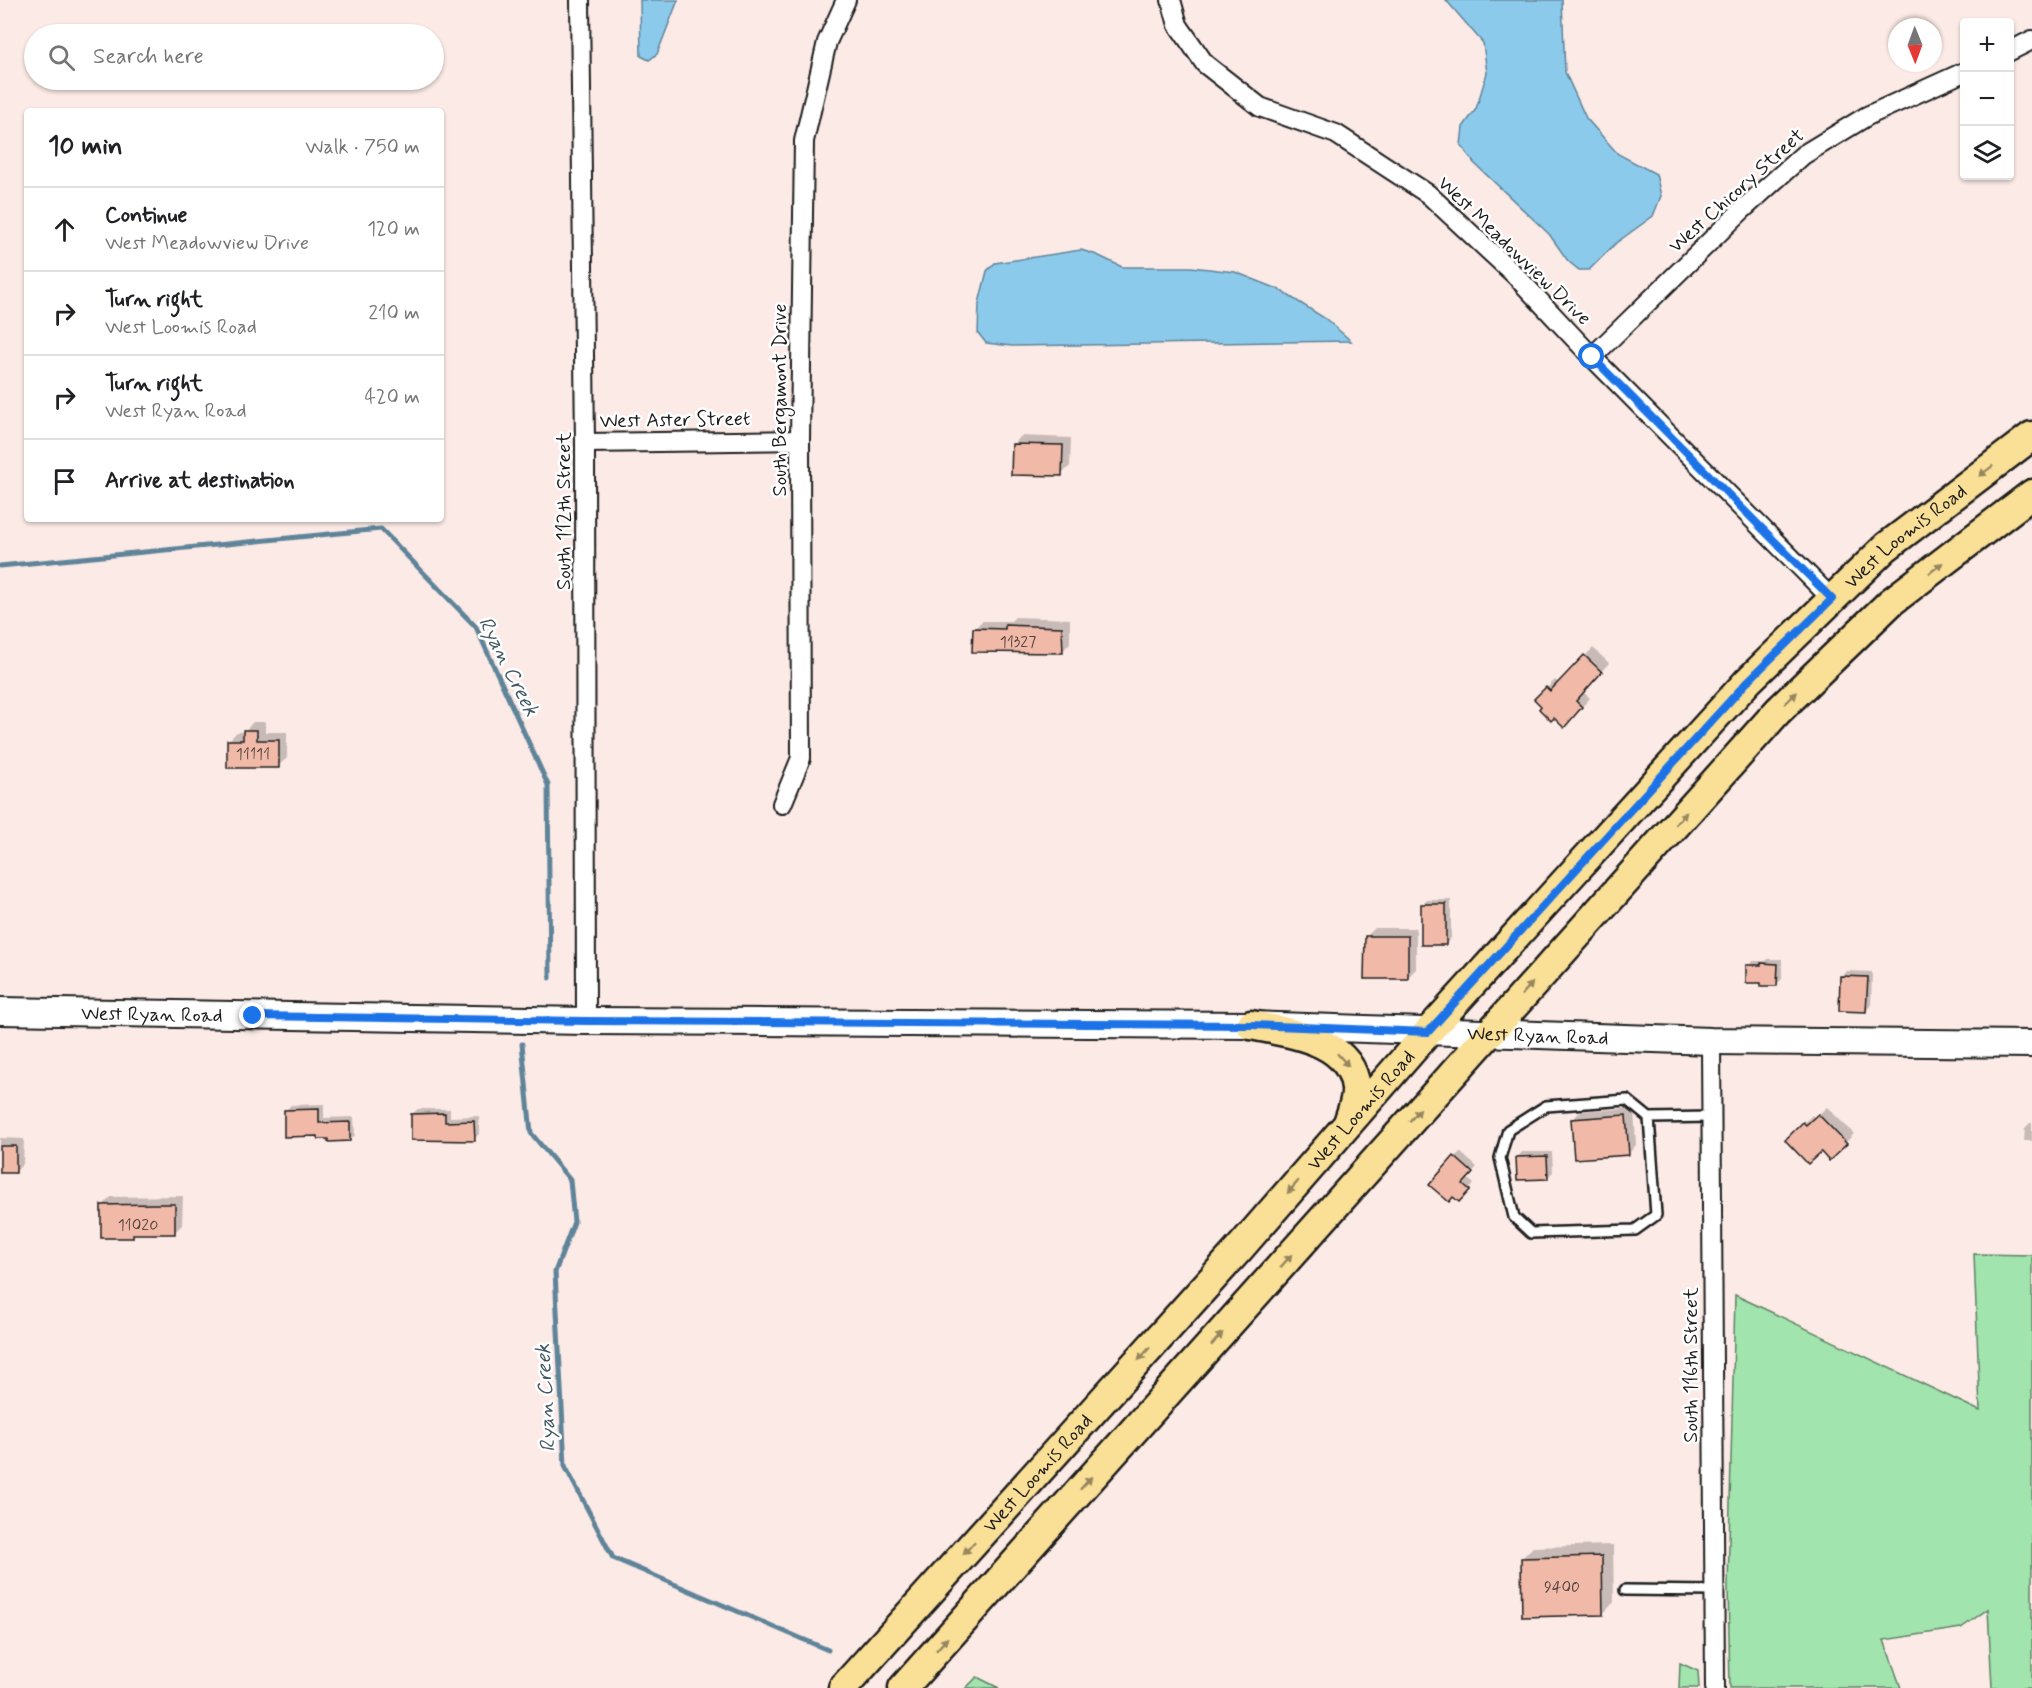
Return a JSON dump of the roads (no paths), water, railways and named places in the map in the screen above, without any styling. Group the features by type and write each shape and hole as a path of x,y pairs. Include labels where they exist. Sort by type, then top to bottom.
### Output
{"main road":[{"name":"West Loomis Road","path":"843,1688 1240,1248 1428,1032 1748,681 1886,547 2032,436"},
{"name":"West Loomis Road","path":"903,1688 1778,711 1891,602 2032,494"},
{"path":"1718,713 1751,740"},
{"path":"1251,1025 1310,1039 1334,1050 1344,1059 1350,1068 1357,1091 1349,1122"},
{"path":"1022,1488 1056,1517"}],"street":[{"name":"South 112th Street","path":"580,0 585,443 586,1021"},
{"name":"South Bergamont Drive","path":"782,804 801,758 800,440 804,141 827,42 846,0"},
{"name":"West Meadowview Drive","path":"1171,0 1178,25 1205,64 1260,107 1336,134 1428,194 1515,275 1592,357 1832,599"},
{"path":"2014,49 2032,40"},
{"name":"West Chicory Street","path":"1592,357 1742,210 1803,155 1867,116 1960,74"},
{"name":"West Aster Street","path":"585,443 800,440"},
{"name":"West Ryan Road","path":"0,1011 586,1021 1251,1025 1711,1041 2032,1044"},
{"name":"South 116th Street","path":"1711,1041 1715,1688"}],"lane":[{"path":"1650,1118 1656,1215 1635,1230 1531,1233 1514,1217 1500,1158 1508,1130 1546,1106 1627,1100 1650,1118 1711,1117"},
{"path":"1625,1590 1714,1591"}],"water":[{"path":"640,0 678,0 657,54 649,60 641,56"},
{"path":"1446,0 1562,0 1565,72 1586,118 1618,154 1656,174 1661,196 1653,216 1616,243 1589,270 1579,270 1568,261 1549,234 1474,163 1461,145 1463,127 1476,109 1487,73 1483,43"},
{"path":"1081,250 1122,267 1191,267 1235,272 1278,289 1326,319 1351,341 1012,346 986,343 978,333 979,303 987,271 995,263"}],"waterway":[{"name":"Ryan Creek","path":"0,566 381,529 476,627 548,785 550,978"},
{"name":"Ryan Creek","path":"522,1044 531,1133 570,1180 574,1222 555,1272 565,1466 613,1558 828,1650"}]}
